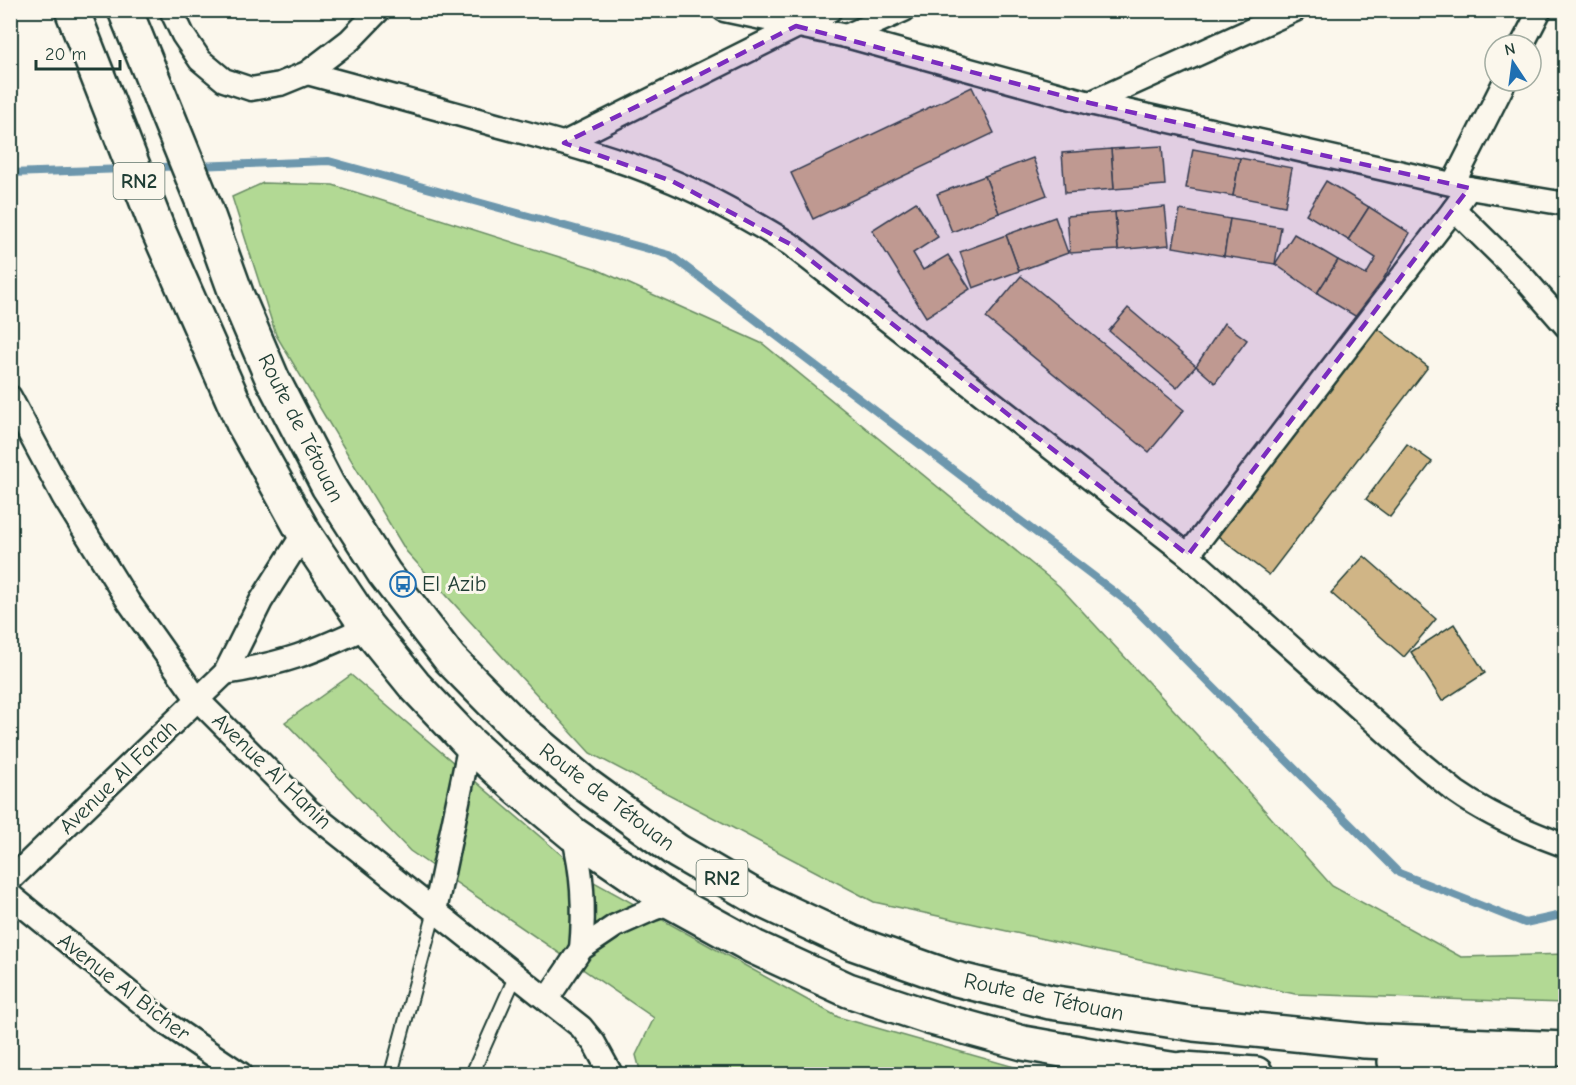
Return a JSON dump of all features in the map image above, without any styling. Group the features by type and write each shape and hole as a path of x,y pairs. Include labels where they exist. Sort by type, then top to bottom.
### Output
{"highway":[{"name":"Route de Tétouan","path":"72,10 158,230 243,423 304,533 368,627 414,685 470,744 573,834 672,902 754,947 848,990 932,1018 1023,1042 1204,1074"},
{"name":"Route de Tétouan","path":"125,10 204,205 237,296 272,378 328,486 384,573 450,660 514,724 586,785 677,851 761,900 853,943 952,978 1050,1002 1194,1024 1365,1041 1566,1049"},
{"path":"1194,1024 1265,1042 1371,1060 1478,1071 1543,1074"},
{"path":"1151,1066 1256,1074"}],"street":[{"path":"171,10 183,35 200,60 224,80 251,89 280,84 307,73 350,40 379,10"},
{"path":"724,10 846,36 1090,103 1461,186 1566,204"},
{"path":"564,143 830,10"},
{"path":"846,36 904,10"},
{"path":"1090,103 1294,10"},
{"path":"1528,33 1540,10"},
{"path":"307,73 564,143 672,181 752,220 790,244 1188,555 1423,765 1457,792 1495,816 1530,833 1566,846"},
{"path":"1188,555 1454,209 1461,186 1499,93"},
{"path":"1454,209 1524,278 1566,326"},
{"name":"Avenue Al Hanin","path":"10,398 64,498 122,592 198,700 309,812 581,1027 603,1056 611,1074"},
{"name":"Avenue Al Farah","path":"10,880 225,674 261,601 304,533"},
{"path":"225,674 298,656 368,627"},
{"path":"435,911 470,744"},
{"path":"573,834 579,857 584,903 581,949"},
{"name":"Avenue Al Bicher","path":"10,896 170,1026 241,1074"},
{"path":"547,999 581,949 615,926 672,902"}],"lane":[{"path":"391,1074 435,911"},
{"path":"472,1074 516,975"}],"highlighted area":[{"path":"796,26 1090,103 1469,188 1188,555 790,244 672,181 564,143"}],"green space":[{"path":"263,183 333,185 594,268 763,344 1059,586 1210,749 1332,886 1461,957 1565,954 1565,1003 1295,994 874,902 590,753 406,551 276,335 232,197"},
{"path":"351,675 592,881 838,1017 1039,1074 641,1074 636,1055 654,1018 410,851 285,722"}],"building":[{"path":"972,87 994,133 813,219 791,173"},
{"path":"1162,146 1165,185 1114,189 1111,149"},
{"path":"1111,149 1114,189 1065,193 1062,153"},
{"path":"1193,149 1240,158 1233,196 1186,188"},
{"path":"1033,158 1047,195 999,213 985,176"},
{"path":"1240,158 1292,168 1285,206 1233,196"},
{"path":"985,176 999,213 952,232 937,194"},
{"path":"1326,181 1369,207 1348,240 1306,214"},
{"path":"916,202 938,237 913,253 923,270 948,255 970,289 926,317 872,230"},
{"path":"1165,207 1169,245 1118,250 1115,212"},
{"path":"1369,207 1410,233 1360,319 1317,293 1338,260 1366,275 1376,258 1348,240"},
{"path":"1180,210 1230,219 1224,256 1173,247"},
{"path":"1115,212 1118,250 1070,253 1067,216"},
{"path":"1055,217 1068,253 1019,271 1006,235"},
{"path":"1230,219 1281,227 1275,264 1224,256"},
{"path":"1294,234 1338,260 1317,293 1275,264"},
{"path":"1006,235 1019,271 973,288 960,252"},
{"path":"1021,276 1184,410 1149,452 986,318"},
{"path":"1128,308 1196,366 1177,388 1109,331"},
{"path":"1224,323 1247,340 1215,383 1196,366"},
{"path":"1377,328 1428,367 1269,575 1218,536"},
{"path":"1407,444 1432,462 1390,517 1366,499"},
{"path":"1364,556 1436,619 1404,657 1331,593"},
{"path":"1454,624 1485,673 1442,701 1411,652"}],"waterway":[{"path":"195,166 329,161 670,255 1129,603 1399,873 1525,923 1566,914"},
{"path":"141,168 182,166"},
{"path":"10,173 125,169"}],"place":[{"name":"El Azib","path":"403,584"}]}
